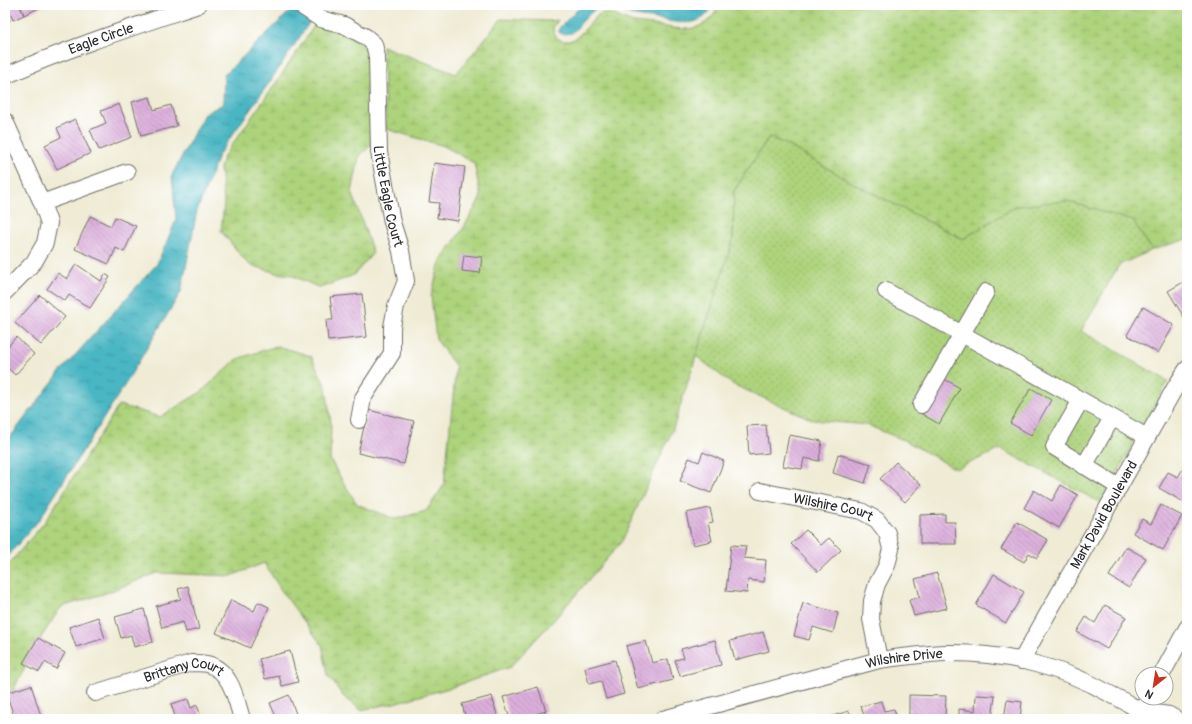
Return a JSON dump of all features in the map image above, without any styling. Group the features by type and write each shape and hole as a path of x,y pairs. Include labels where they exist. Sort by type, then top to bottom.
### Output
{"street":[{"name":"Eagle Circle","path":"5,76 86,43 198,5"},
{"name":"Little Eagle Court","path":"300,5 321,19 344,25 366,37 374,44 377,57 379,152 392,222 401,251 406,281 396,306 392,327 392,353 363,398 358,420"},
{"path":"5,121 42,203 49,223 45,243 34,262 5,292"},
{"path":"42,203 127,172"},
{"path":"886,291 1147,437"},
{"path":"921,405 986,292"},
{"name":"Mark David Boulevard","path":"1021,661 1187,369"},
{"path":"1081,400 1054,447 1119,487"},
{"path":"1084,466 1112,418"},
{"name":"Wilshire Court","path":"760,491 861,511 877,520 887,533 891,549 887,565 877,584 872,601 870,619 879,660"},
{"path":"1166,666 1187,628"},
{"name":"Wilshire Drive","path":"664,719 879,660 946,653 984,655 1021,661 1053,669 1094,685 1144,712 1169,715 1176,719"},
{"name":"Brittany Court","path":"95,693 191,663 208,664 223,673 232,686 242,719"}],"green space":[{"path":"720,5 1187,5 1187,239 1152,250 1133,221 1016,206 963,239 856,185 787,145 769,137 734,191 733,240 673,429 622,541 554,620 510,667 453,687 394,703 361,710 343,696 328,675 322,645 283,593 264,563 231,576 157,573 106,593 61,607 42,636 5,705 5,566 8,565 44,523 119,405 160,417 201,392 237,359 277,346 311,356 326,387 331,423 330,459 357,504 395,519 426,511 444,485 456,367 436,339 431,296 440,262 464,227 481,197 474,163 444,146 386,129 382,46 456,74 501,19 558,20 553,28 555,35 560,40 566,41 576,38 599,14 603,13 611,14 636,23 682,29 699,26 706,22"},
{"path":"314,26 352,37 364,45 368,50 370,59 372,144 359,157 352,192 373,253 354,275 320,288 291,275 276,273 248,264 221,231 224,203 220,168 224,156 276,83"},
{"path":"769,137 787,145 856,185 963,239 1016,206 1067,201 1133,221 1152,250 1119,265 1081,331 1168,381 1101,503 1001,449 956,469 906,441 867,425 813,420 732,384 696,356 733,240 734,191"}],"water":[{"path":"300,5 311,20 219,154 197,211 181,292 124,386 39,520 5,559 5,444 60,372 157,264 176,220 172,175 204,114 223,104 224,75 285,16"},
{"path":"582,5 605,5 597,8 572,33 562,34 559,32 559,28"},
{"path":"605,5 713,5 708,13 702,18 696,21 688,22 673,22 639,17"}],"building":[{"path":"5,5 19,5 24,15 13,20 10,13 7,15 10,21 5,23"},
{"path":"20,5 45,5 24,15"},
{"path":"150,97 154,110 171,105 177,126 141,136 132,102"},
{"path":"119,104 132,137 99,150 90,130 106,123 101,111"},
{"path":"75,119 91,153 57,169 45,145 61,137 57,128"},
{"path":"434,163 465,167 458,221 437,218 439,203 429,202"},
{"path":"90,216 111,226 115,217 136,226 124,252 116,248 109,264 75,249"},
{"path":"464,255 482,257 480,273 462,271"},
{"path":"76,264 101,281 105,274 110,277 90,308 69,295 65,301 47,289 58,273 67,279"},
{"path":"1187,280 1187,318 1185,319 1168,291"},
{"path":"362,294 367,337 328,341 326,320 333,320 330,297"},
{"path":"40,295 65,317 41,345 15,323"},
{"path":"1143,307 1174,325 1158,353 1127,335"},
{"path":"16,337 34,354 15,375 6,366 5,367 5,350"},
{"path":"941,377 960,388 939,424 920,413"},
{"path":"1031,388 1051,400 1031,435 1010,423"},
{"path":"368,410 414,421 404,464 358,453"},
{"path":"766,425 769,453 749,455 747,426"},
{"path":"789,435 822,441 819,461 804,458 802,469 783,466"},
{"path":"703,452 724,461 711,493 680,481 689,458 699,462"},
{"path":"838,454 871,464 865,483 833,473"},
{"path":"896,462 921,485 905,502 880,479"},
{"path":"1184,467 1187,468 1187,504 1159,488 1168,472 1178,477"},
{"path":"1061,485 1078,495 1059,528 1024,508 1034,490 1052,501"},
{"path":"1161,505 1182,516 1163,550 1133,533 1142,519 1151,524"},
{"path":"710,508 713,522 708,523 712,541 693,545 686,513"},
{"path":"945,514 945,522 955,522 956,544 920,544 920,515"},
{"path":"1017,522 1048,540 1037,558 1029,553 1024,562 1001,549"},
{"path":"806,530 821,545 829,538 841,550 818,572 791,544"},
{"path":"731,545 746,546 744,558 766,560 764,582 748,580 747,593 726,591"},
{"path":"1126,547 1146,558 1129,588 1109,576"},
{"path":"937,573 947,608 914,616 909,600 920,597 915,579"},
{"path":"994,574 1024,592 1006,623 976,605"},
{"path":"188,586 199,629 186,632 183,622 162,628 156,606 181,599 178,589"},
{"path":"231,600 254,611 258,602 269,607 250,648 216,633"},
{"path":"803,603 838,613 833,633 813,627 809,640 794,636"},
{"path":"1105,605 1126,617 1107,649 1077,632 1086,617 1095,623"},
{"path":"144,609 153,642 134,647 131,635 121,638 115,617"},
{"path":"98,617 105,638 76,647 69,627"},
{"path":"763,632 769,651 735,660 730,641"},
{"path":"38,638 65,653 56,669 45,662 39,672 23,663"},
{"path":"715,640 721,665 680,676 675,660 684,658 681,649"},
{"path":"646,641 652,663 668,659 673,680 638,689 626,646"},
{"path":"290,651 298,682 282,686 279,676 265,679 259,659"},
{"path":"615,660 624,694 606,699 601,681 589,684 585,668"},
{"path":"31,685 41,716 33,719 15,719 6,693"},
{"path":"538,687 546,711 520,719 510,719 503,697"},
{"path":"289,695 298,719 277,719 270,703"},
{"path":"909,695 946,696 945,719 918,719 918,715 909,715"},
{"path":"976,695 995,696 992,719 959,719 959,709 975,711"},
{"path":"492,696 498,719 466,719 462,704"},
{"path":"188,699 191,708 197,705 202,719 176,719 171,704"},
{"path":"1007,700 1022,702 1020,719 1004,719"},
{"path":"881,701 884,711 894,709 897,719 865,719 861,706"},
{"path":"849,711 851,719 823,719"}]}
